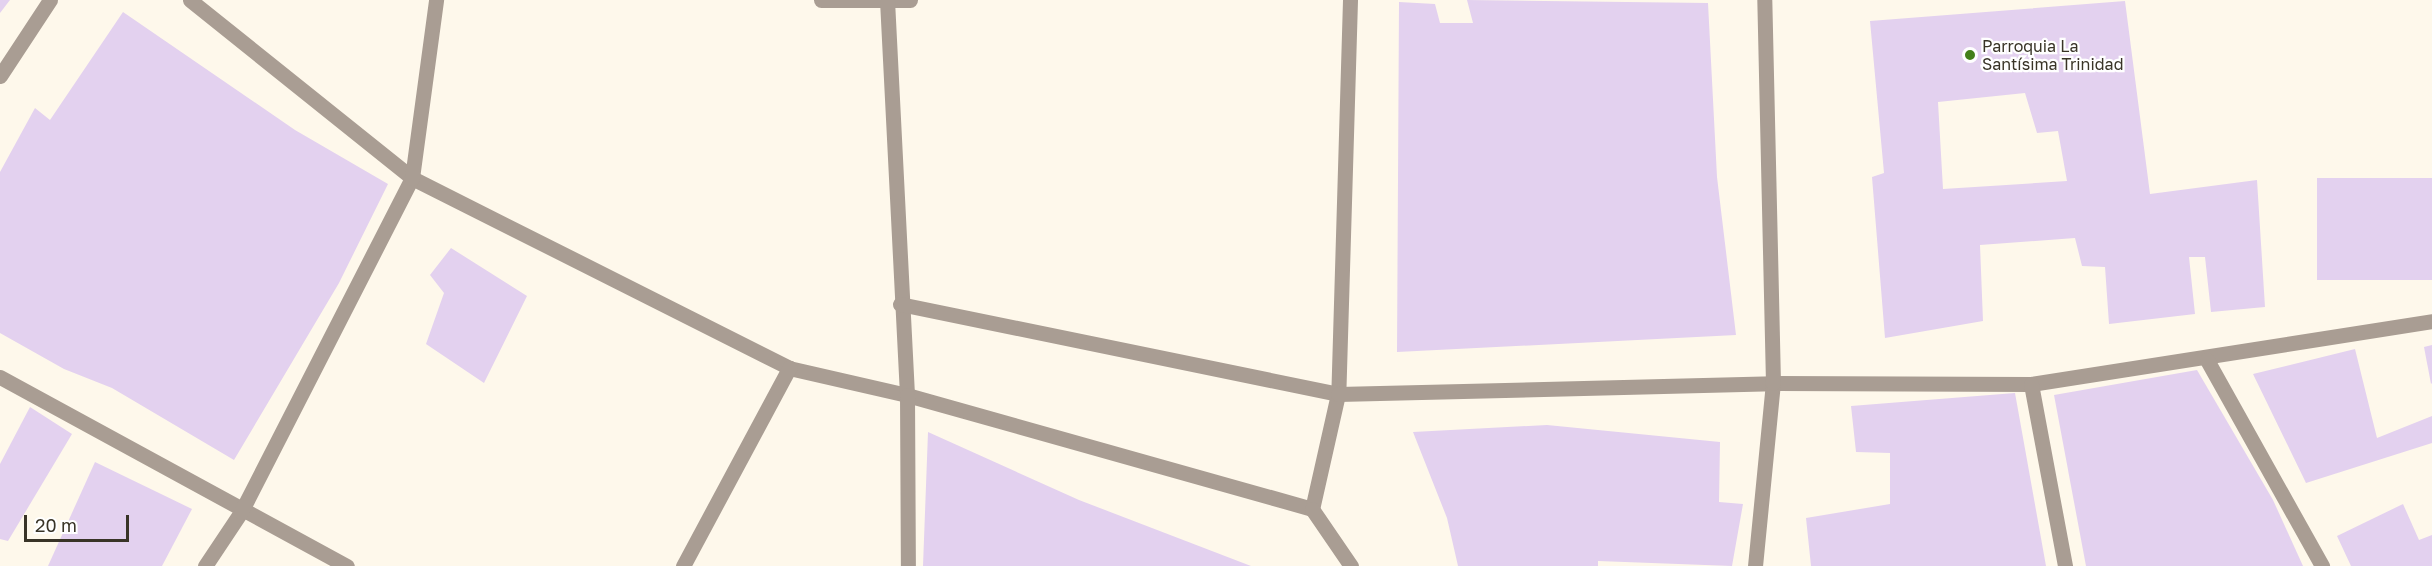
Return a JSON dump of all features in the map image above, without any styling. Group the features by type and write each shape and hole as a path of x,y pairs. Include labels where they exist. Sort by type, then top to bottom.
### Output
{"street":[{"path":"0,76 50,0"},
{"path":"190,0 412,178 789,368 907,395 1312,509 1351,566"},
{"path":"206,566 241,512 412,178 436,0"},
{"path":"821,0 910,0"},
{"path":"1312,509 1338,393 1350,0"},
{"path":"1755,566 1773,383 1764,0"},
{"path":"887,1 900,304 907,395 908,566"},
{"path":"900,304 1338,393 1773,383 2031,384 2207,360 2432,321"},
{"path":"2207,360 2322,566"},
{"path":"683,566 789,368"},
{"path":"0,377 241,512 347,566"},
{"path":"2031,384 2065,566"}],"building":[{"path":"0,0 10,0 0,13"},
{"path":"1467,0 1708,3 1717,177 1736,335 1397,352 1399,2 1435,4 1440,23 1473,23"},
{"path":"2125,1 2150,194 2257,180 2265,307 2211,312 2205,257 2189,257 2195,314 2109,324 2105,267 2082,266 2075,238 1980,245 1983,321 1885,338 1872,177 1884,173 1870,21","holes":["2025,93 2037,133 2058,131 2067,181 1943,189 1938,102"]},
{"path":"123,12 295,130 388,184 339,283 234,460 112,388 64,369 0,333 0,172 35,108 50,120"},
{"path":"2317,178 2432,178 2432,280 2317,280"},
{"path":"451,248 527,296 484,383 426,344 444,293 430,275"},
{"path":"2432,345 2432,383 2431,384 2424,347"},
{"path":"2355,349 2377,438 2432,416 2432,443 2306,483 2253,374"},
{"path":"2197,370 2273,500 2303,566 2086,566 2054,395"},
{"path":"2015,393 2046,566 1811,566 1806,518 1890,504 1890,453 1856,452 1851,406"},
{"path":"30,407 72,434 8,541 0,539 0,464"},
{"path":"1547,425 1720,442 1719,502 1743,504 1732,566 1598,561 1598,566 1458,566 1447,518 1413,432"},
{"path":"928,432 1079,500 1251,566 923,566"},
{"path":"95,462 192,509 162,566 48,566"},
{"path":"2403,504 2419,540 2432,535 2432,566 2351,566 2337,536"}],"place":[{"name":"Parroquia La Santísima Trinidad","path":"1970,55"}]}
